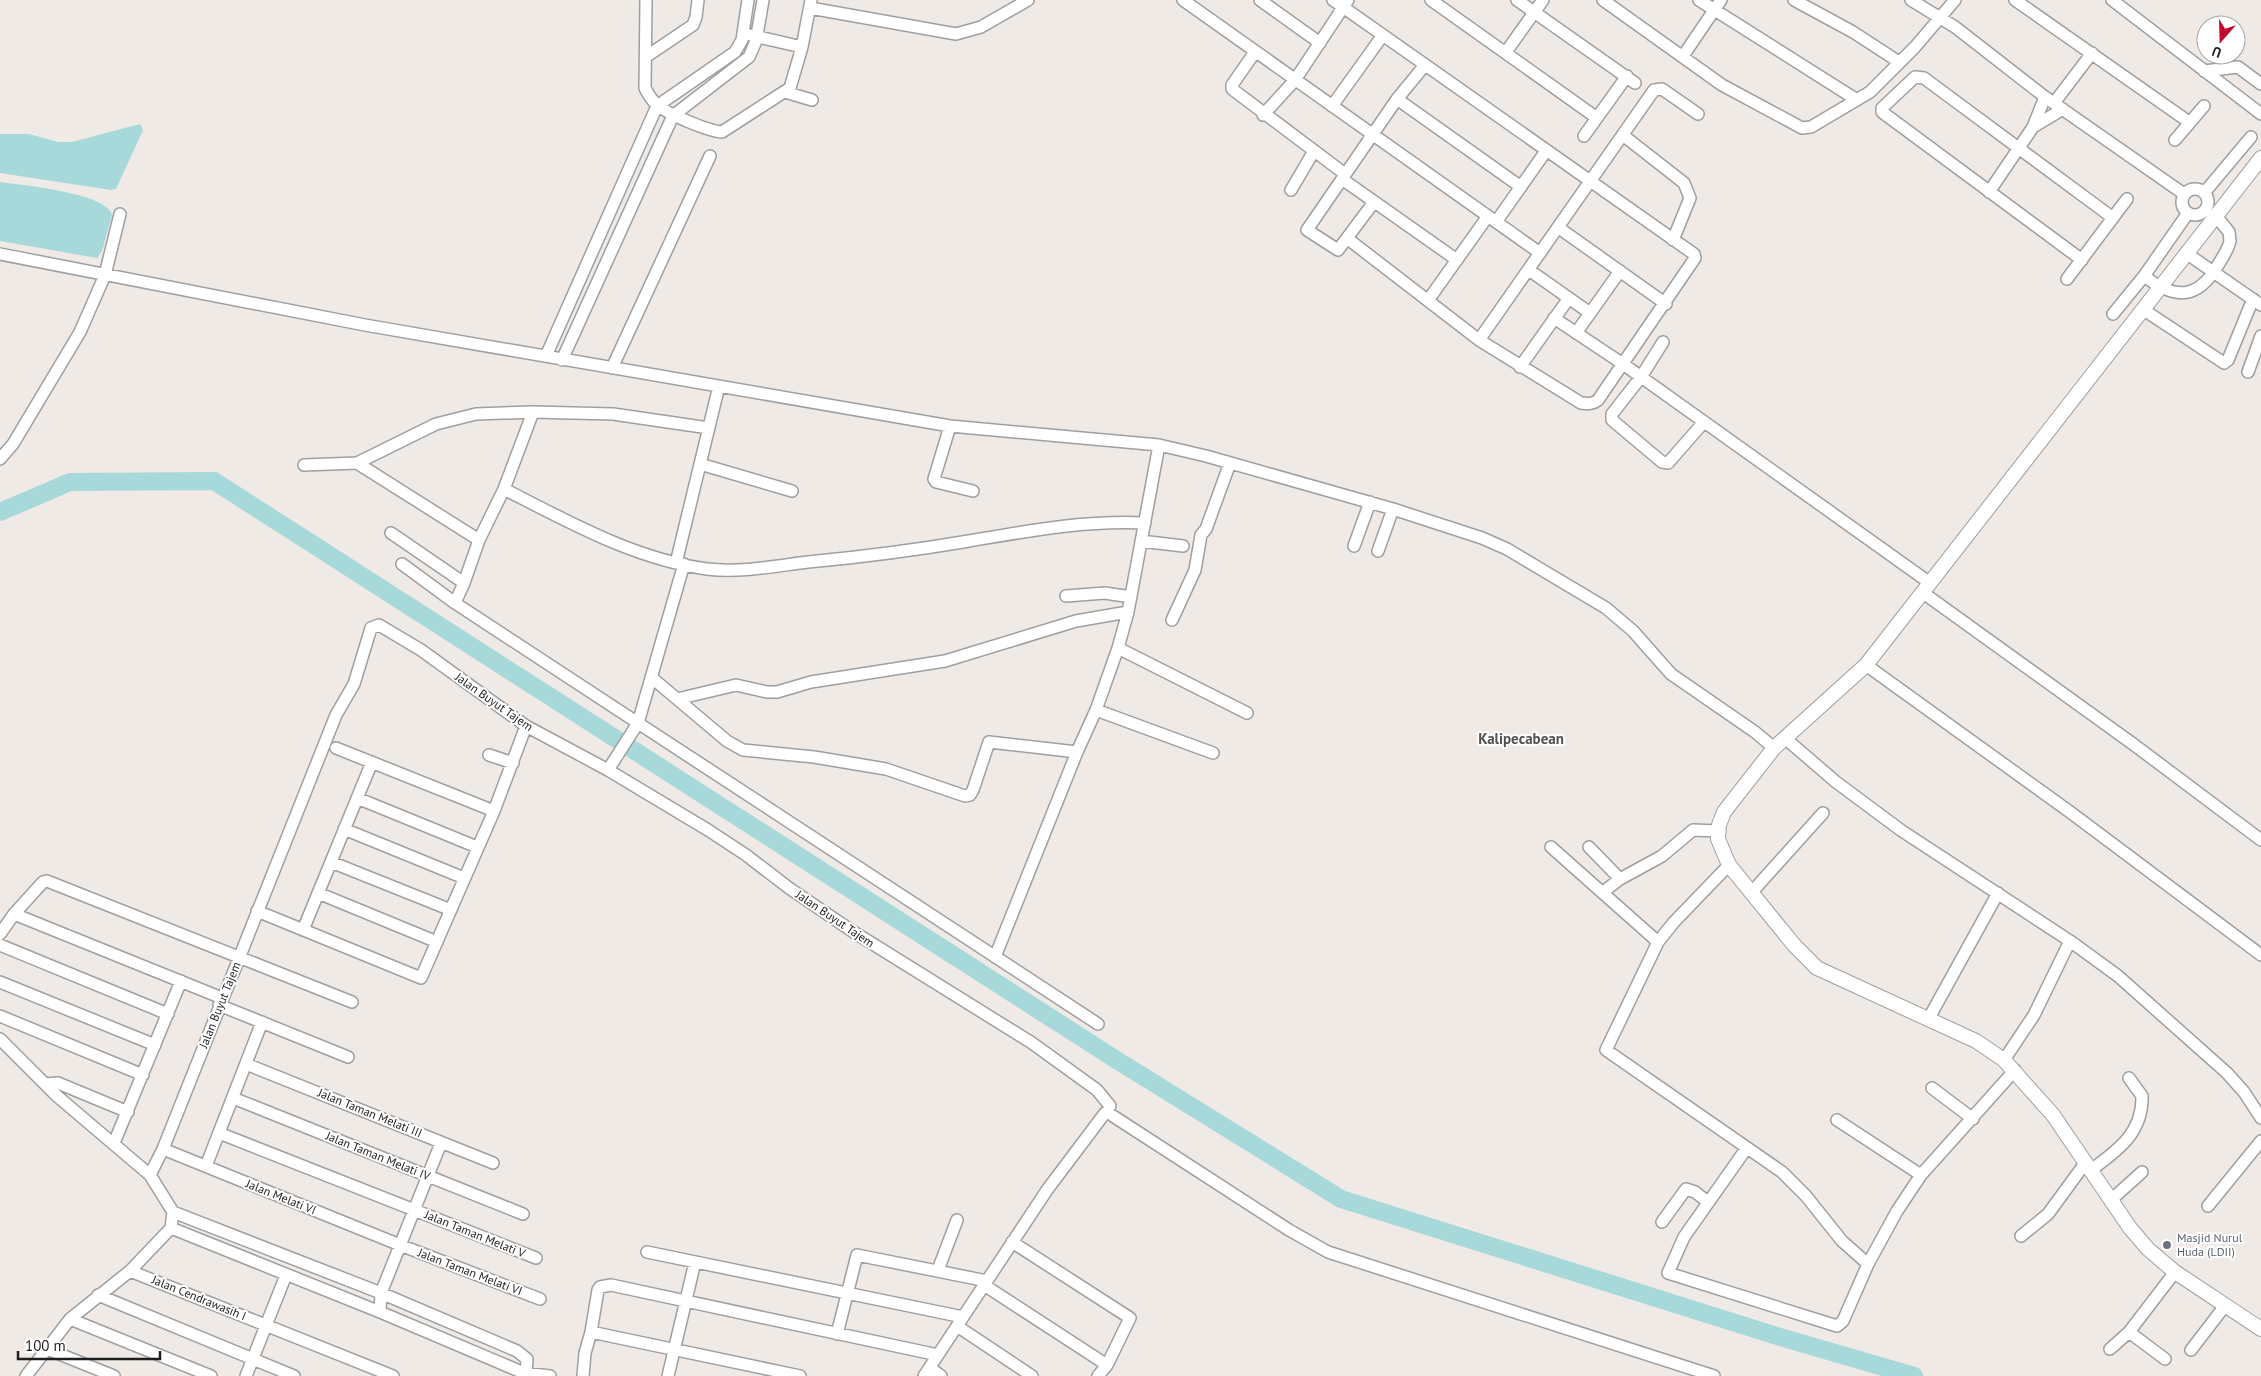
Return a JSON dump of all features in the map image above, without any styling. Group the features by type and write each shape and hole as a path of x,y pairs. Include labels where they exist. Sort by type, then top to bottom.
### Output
{"street":[{"path":"646,0 647,56 645,88 654,115"},
{"path":"647,56 693,25 698,0"},
{"path":"546,356 654,115 734,54 740,45 748,0"},
{"path":"562,360 672,117 744,62 753,52 763,0"},
{"path":"654,115 672,117 722,132 785,92 794,79 810,4 956,34 981,27 1025,0"},
{"path":"1183,0 1540,253"},
{"path":"1260,0 1320,43"},
{"path":"1332,0 1345,4 1383,36 1694,254 1695,258 1666,304 1632,371 1612,414 1612,420 1662,462 1670,461 1704,422"},
{"path":"1430,0 1597,118"},
{"path":"1517,0 1631,79 1584,136"},
{"path":"1506,52 1543,0"},
{"path":"1603,0 1722,85 1802,128 1811,127 1870,92 1899,62 1947,22 1955,0"},
{"path":"1699,0 1857,100"},
{"path":"1683,56 1720,0"},
{"path":"1794,0 1853,32 1899,62"},
{"path":"1911,0 1947,22 2054,103 2184,194"},
{"path":"2015,0 2189,122"},
{"path":"2112,0 2261,114"},
{"path":"1263,114 1295,80 1345,4"},
{"path":"742,34 802,47"},
{"path":"1332,106 1383,36"},
{"path":"1255,52 1232,84 1232,89 1314,151 1374,202 1457,260"},
{"path":"1988,192 2018,148 2092,53"},
{"path":"1374,202 1340,248 1335,250 1307,230 1397,100 1425,65"},
{"path":"2204,71 2238,67 2261,84"},
{"path":"2082,260 1882,112 1882,108 1919,76 2113,218"},
{"path":"1479,340 1656,89 1662,89 1698,114"},
{"path":"785,92 812,100"},
{"path":"1397,100 1521,187"},
{"path":"2033,128 2054,103"},
{"path":"2174,140 2204,106"},
{"path":"1624,136 1684,183 1689,192 1690,198 1673,240"},
{"path":"2113,314 2191,214 2205,209 2206,195 2251,137"},
{"path":"1291,190 1314,151"},
{"path":"1429,300 1457,260 1521,187 1546,151"},
{"path":"612,368 710,156"},
{"path":"2260,162 2186,253 2144,310 1866,665 1774,748 1724,812 1718,831 1720,846 1729,866 1794,945 1817,968 1976,1041 2004,1060 2015,1070 2053,1116 2140,1240 2175,1272 2224,1307 2261,1330"},
{"path":"2203,232 2182,204 2184,194 2192,189 2219,199 2225,204"},
{"path":"2067,279 2127,199"},
{"path":"0,459 13,444 80,332 108,275 120,214"},
{"path":"2144,276 2160,288 2191,293 2199,289 2213,273 2230,241 2228,232 2216,216"},
{"path":"1558,228 1666,304"},
{"path":"1348,239 1479,340 1520,367 1582,403 1594,404 1663,342"},
{"path":"2144,310 2225,363 2257,302 2186,253"},
{"path":"0,254 366,325 950,426 1159,445 1230,462 1370,502 1482,538 1507,549 1606,608 1633,630 1671,674 1756,732 1774,748"},
{"path":"1529,270 1590,313"},
{"path":"1576,333 1620,271"},
{"path":"573,296 588,302"},
{"path":"1520,367 1569,298"},
{"path":"1554,318 1704,422 2261,840"},
{"path":"2248,372 2261,336"},
{"path":"610,766 637,725 680,564 700,464 724,387"},
{"path":"304,465 357,463 436,424 476,414 533,412 613,414 710,428"},
{"path":"455,603 479,540 504,489 533,412"},
{"path":"950,426 934,480 973,491"},
{"path":"996,958 1077,752 1096,710 1118,648 1128,612 1159,445"},
{"path":"1172,620 1195,570 1201,535 1206,529 1230,462"},
{"path":"357,463 479,540"},
{"path":"700,464 792,491"},
{"path":"504,489 617,544 680,564 706,569 733,570 892,554 1069,524 1117,521 1145,523"},
{"path":"1354,546 1370,502"},
{"path":"1378,552 1392,509"},
{"path":"391,533 464,583"},
{"path":"1141,542 1183,546"},
{"path":"402,564 455,603 637,725 1098,1024"},
{"path":"1066,596 1105,593 1130,597"},
{"path":"678,699 736,685 767,692 778,692 811,682 945,661 1076,621 1128,612"},
{"name":"Jalan Buyut Tajem","path":"150,1176 163,1149 338,710 354,684 370,628 374,625 379,625 421,650 526,726 610,766 746,855 789,888 852,931 1032,1043 1097,1090 1109,1112 1288,1230 1328,1252 1714,1376"},
{"path":"1118,648 1247,713"},
{"path":"1866,665 2070,812 2261,954"},
{"path":"651,677 727,741 743,750 814,757 878,768 965,796 970,795 973,790 989,742 1077,752"},
{"path":"1096,710 1212,754"},
{"path":"257,911 422,978 494,811 526,726"},
{"path":"1786,739 1836,782 1902,831 2070,941 2118,976 2227,1073 2244,1092 2261,1118"},
{"path":"336,748 494,811"},
{"path":"489,755 513,763"},
{"path":"302,930 372,762"},
{"path":"357,798 477,848"},
{"path":"1751,893 1823,813"},
{"path":"344,829 464,878"},
{"path":"1603,892 1620,879 1662,856 1692,830 1718,831"},
{"path":"1551,847 1658,942"},
{"path":"1589,847 1620,879"},
{"path":"331,862 451,910"},
{"path":"1729,866 1674,922 1658,942 1606,1050 1746,1149 1782,1172 1794,1183 1842,1241 1868,1264"},
{"path":"0,934 14,914 43,882 47,881 352,1002"},
{"path":"318,893 437,942"},
{"path":"1929,1018 1998,893"},
{"path":"14,914 181,981 262,1022 348,1057"},
{"path":"2004,1060 2034,1014 2070,941"},
{"path":"0,945 168,1014"},
{"path":"114,1143 181,981"},
{"path":"0,982 156,1045"},
{"path":"0,1016 143,1075"},
{"path":"206,1166 262,1022"},
{"path":"0,1039 45,1084 150,1176 173,1212 381,1293 517,1351 527,1359 531,1375"},
{"name":"Jalan Taman Melati III","path":"246,1064 493,1163"},
{"path":"1746,1149 1684,1237 1668,1270 1670,1275 1837,1326 1843,1321 1868,1264 1897,1211 1921,1175 2015,1070"},
{"path":"2021,1236 2048,1214 2088,1166 2130,1139 2136,1126 2142,1096 2129,1078"},
{"path":"45,1084 58,1083 128,1112"},
{"path":"1932,1088 1973,1119"},
{"name":"Jalan Taman Melati IV","path":"233,1098 523,1214"},
{"path":"941,1376 927,1372 1047,1190 1109,1112"},
{"path":"1838,1120 1921,1175"},
{"name":"Jalan Taman Melati V","path":"219,1133 536,1258"},
{"path":"2208,1206 2261,1141"},
{"path":"380,1312 381,1293 441,1142"},
{"name":"Jalan Melati VI","path":"163,1149 400,1245"},
{"path":"2111,1200 2142,1172"},
{"path":"1662,1222 1686,1190 1695,1192 1708,1202"},
{"path":"26,1376 70,1318 130,1270 171,1228 173,1212"},
{"path":"938,1270 957,1220"},
{"path":"171,1228 531,1375 550,1376"},
{"path":"1012,1242 1130,1318 1107,1365 1098,1376"},
{"name":"Jalan Taman Melati VI","path":"400,1245 540,1298"},
{"path":"647,1252 846,1292 960,1322 1032,1376"},
{"path":"837,1334 857,1254 938,1270 986,1283 1107,1365"},
{"path":"668,1376 695,1262"},
{"name":"Jalan Cendrawasih I","path":"130,1270 393,1376"},
{"path":"2110,1349 2129,1332 2175,1272"},
{"path":"246,1376 286,1275"},
{"path":"583,1376 586,1348 591,1332 598,1290 605,1285 938,1355"},
{"path":"98,1294 294,1376"},
{"path":"2191,1350 2224,1307"},
{"path":"70,1318 212,1376"},
{"path":"591,1332 800,1376"},
{"path":"2129,1332 2165,1359"},
{"path":"47,1349 114,1376"}],"water":[{"path":"140,124 143,130 116,189 111,190 0,173 0,134 29,134 58,142 72,142"},
{"path":"0,182 62,191 96,201 107,207 112,215 102,251 97,258 0,241"}],"waterway":[{"path":"0,512 70,482 214,481 1115,1059 1341,1199 1777,1336 1914,1376"}],"place":[{"name":"Masjid Nurul Huda (LDII)","path":"2167,1245"}],"district":[{"name":"Kalipecabean","path":"1521,739"}]}
